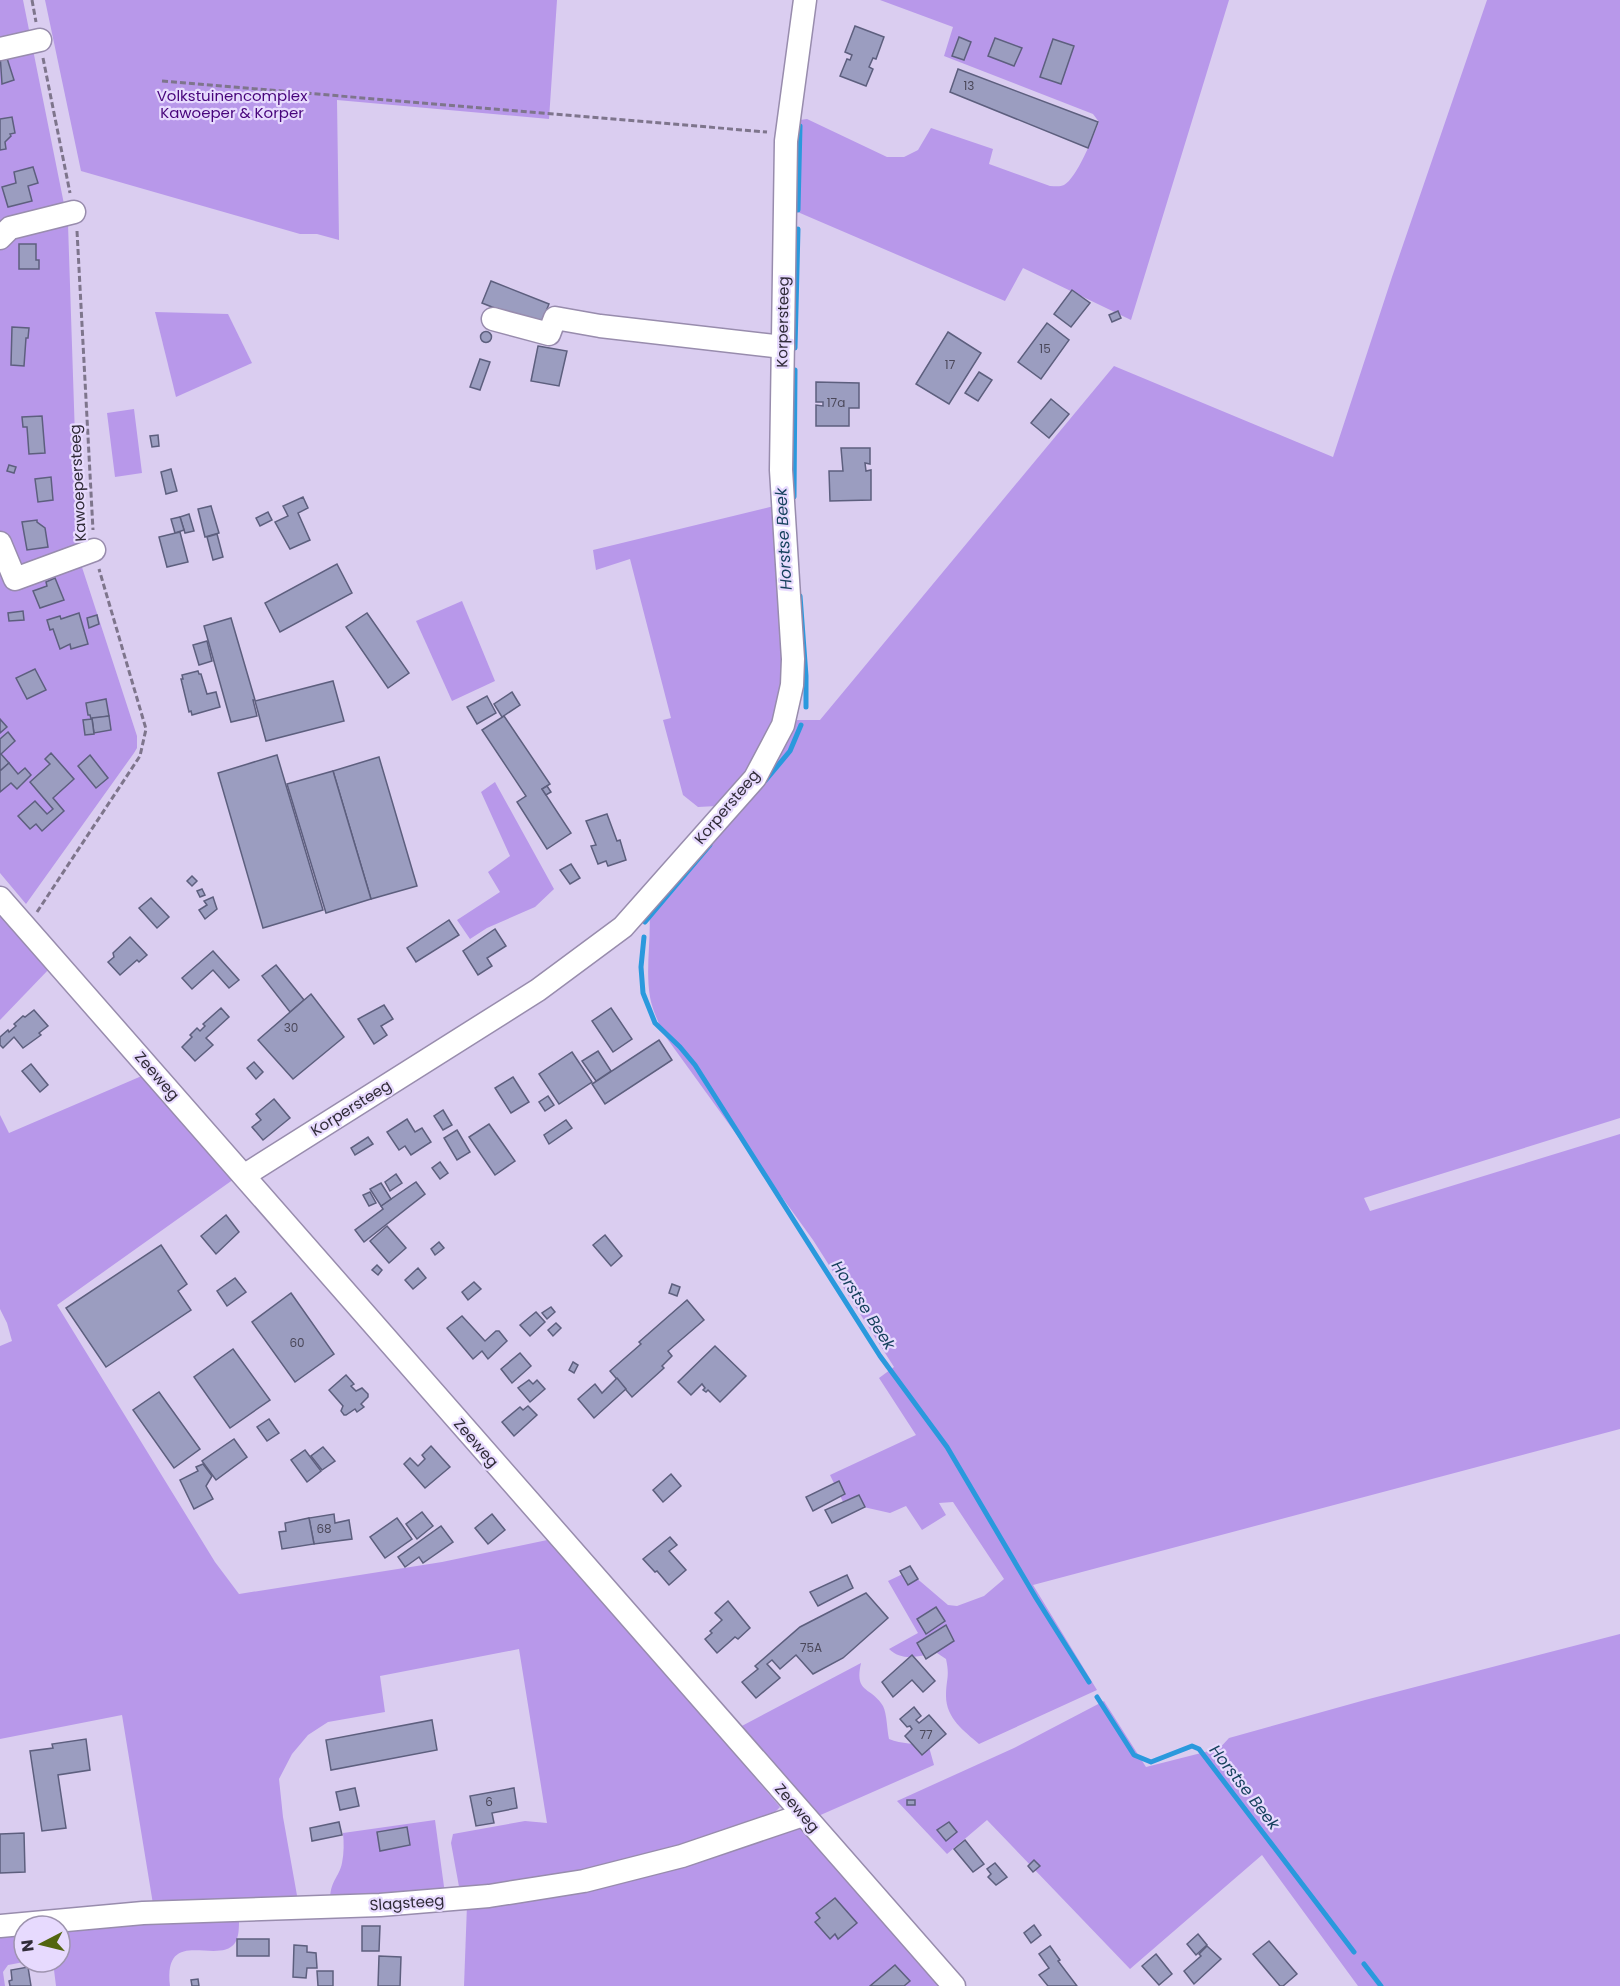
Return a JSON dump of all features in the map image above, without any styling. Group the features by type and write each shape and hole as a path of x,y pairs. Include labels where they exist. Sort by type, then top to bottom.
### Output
{"street":[{"name":"Korpersteeg","path":"245,1175 538,990 623,927 755,778 783,725 792,685 793,659 781,470 787,134 805,0"},
{"path":"0,49 40,40"},
{"path":"0,238 10,228 74,212"},
{"path":"493,319 549,333 555,318 600,326 783,347"},
{"path":"0,543 15,579 94,550"},
{"name":"Zeeweg","path":"0,898 954,1986"},
{"name":"Slagsteeg","path":"0,1926 143,1913 380,1905 489,1896 584,1881 682,1856 803,1815"}],"path":[{"name":"Kawoepersteeg","path":"26,928 140,756 146,729 94,550 77,238 74,212 32,0"},
{"path":"162,81 787,134"}],"green space":[{"path":"0,0 23,0 68,224 79,558 137,736 137,748 134,753 26,904 0,873"},
{"name":"Volkstuinencomplex Kawoeper & Korper","path":"45,0 557,0 549,119 337,100 339,240 317,234 300,234 81,171"},
{"path":"880,0 1229,0 1131,320 1023,268 1005,301 793,210 793,121 807,119 887,157 904,157 918,150 931,128 993,149 989,164 1050,186 1062,186 1069,181 1093,137 1099,122 1093,114 944,56 953,27"},
{"path":"1487,0 1620,0 1620,1118 1364,1198 1370,1211 1620,1134 1620,1429 1033,1585 1097,1690 979,1744 957,1723 949,1711 946,1696 948,1674 946,1659 937,1653 905,1657 889,1649 918,1633 888,1581 905,1573 914,1576 948,1605 957,1606 984,1596 1004,1579 953,1502 939,1503 946,1515 922,1530 906,1506 890,1513 859,1506 845,1506 830,1475 916,1435 879,1378 894,1367 813,1240 663,1033 650,997 649,907 769,771 784,748 797,720 820,720 1114,366 1333,457"},
{"path":"155,312 228,314 252,363 176,397"},
{"path":"134,409 142,473 115,477 107,413"},
{"path":"774,506 784,696 762,752 717,806 698,807 683,795 663,720 671,718 630,559 596,570 593,550"},
{"path":"462,601 495,681 452,701 416,621"},
{"path":"495,782 554,889 535,907 487,928 470,939 457,920 500,892 488,872 510,856 481,792"},
{"path":"0,911 50,968 0,1020"},
{"path":"144,1075 234,1179 57,1305 215,1562 239,1594 442,1562 552,1539 780,1807 771,1816 597,1872 460,1892 451,1843 453,1834 525,1821 547,1823 519,1649 380,1676 385,1712 328,1722 308,1735 292,1754 279,1779 283,1817 298,1901 153,1904 122,1715 0,1739 0,1346 12,1341 0,1309 0,1115 9,1133"},
{"path":"1620,1634 1620,1986 1358,1986 1262,1855 1130,1969 987,1820 947,1854 897,1801 1014,1748 1104,1701 1146,1767 1213,1750 1217,1751 1229,1738"},
{"path":"861,1663 860,1680 865,1689 883,1706 889,1739 929,1747 934,1765 816,1817 738,1728"},
{"path":"435,1820 445,1894 330,1901 331,1888 342,1863 343,1833"},
{"path":"800,1828 940,1986 464,1986 467,1905"},
{"path":"239,1920 239,1932 235,1943 227,1949 194,1950 183,1952 175,1957 170,1968 170,1986 56,1986 54,1974 72,1974 72,1926"},
{"path":"12,1930 12,1964 8,1965 3,1972 5,1986 0,1986 0,1932"}],"building":[{"path":"855,26 884,37 876,59 873,58 869,67 873,69 866,86 840,76 847,59 850,60 852,55 845,52"},
{"path":"959,37 971,42 964,60 952,56"},
{"path":"995,38 1022,48 1014,66 988,56"},
{"path":"1053,39 1074,46 1061,84 1040,77"},
{"path":"5,52 14,80 2,84 0,54"},
{"path":"958,69 1098,122 1088,148 950,92"},
{"path":"12,117 15,133 10,134 11,136 5,142 6,149 0,150 0,119"},
{"path":"33,167 38,183 28,186 32,201 8,207 2,187 16,183 14,172"},
{"path":"19,244 36,244 36,260 39,260 39,269 19,269"},
{"path":"491,281 549,304 540,326 482,303"},
{"path":"1072,290 1090,303 1071,327 1054,314"},
{"path":"1118,311 1121,318 1112,322 1109,315"},
{"path":"1047,323 1069,340 1041,379 1018,362"},
{"path":"12,327 29,328 24,366 11,365"},
{"path":"486,331 492,337 486,343 480,337"},
{"path":"948,332 981,353 949,404 916,384"},
{"path":"538,346 567,351 559,386 531,381"},
{"path":"480,359 490,362 480,390 470,387"},
{"path":"979,372 992,380 978,401 965,393"},
{"path":"816,382 859,383 859,408 849,408 849,426 816,426 816,405 823,406 823,402 816,402"},
{"path":"1051,399 1069,414 1049,438 1031,423"},
{"path":"42,416 45,453 29,454 27,427 23,427 22,417"},
{"path":"158,435 159,446 152,447 150,436"},
{"path":"841,448 870,448 870,464 865,463 866,471 871,470 871,500 830,501 829,471 843,471"},
{"path":"9,465 16,467 14,473 7,471"},
{"path":"171,469 177,491 166,494 161,472"},
{"path":"51,477 53,500 38,502 35,479"},
{"path":"303,497 308,508 298,513 310,540 290,549 275,522 288,516 283,506"},
{"path":"211,506 219,533 205,537 198,509"},
{"path":"268,512 272,520 260,526 256,518"},
{"path":"189,514 194,531 185,533 180,517"},
{"path":"180,517 184,530 175,533 171,519"},
{"path":"37,520 45,528 48,547 27,550 22,522"},
{"path":"180,532 188,562 167,567 159,537"},
{"path":"217,534 223,557 213,560 207,537"},
{"path":"337,564 352,593 280,632 265,603"},
{"path":"55,578 64,600 40,608 33,591 47,586 46,582"},
{"path":"23,611 24,620 9,621 8,613"},
{"path":"79,613 88,644 71,649 70,644 60,649 47,620 60,616 61,619"},
{"path":"367,613 409,673 388,688 346,627"},
{"path":"97,615 99,624 89,628 87,618"},
{"path":"231,618 255,700 253,700 257,716 231,722 204,626"},
{"path":"207,641 212,661 199,665 193,645"},
{"path":"35,669 46,690 27,699 16,678"},
{"path":"198,671 207,694 216,692 220,707 192,715 191,711 189,712 181,679 183,679 182,675"},
{"path":"333,681 344,721 266,741 255,701"},
{"path":"512,692 520,705 502,717 494,704"},
{"path":"487,696 496,713 477,724 467,707"},
{"path":"106,699 109,716 91,719 86,703"},
{"path":"109,716 111,730 94,733 92,718"},
{"path":"504,716 550,784 542,789 571,833 547,849 517,802 526,796 482,730"},
{"path":"0,719 7,727 0,733"},
{"path":"92,719 94,734 85,735 83,720"},
{"path":"8,732 15,741 1,754 9,763 0,771 0,739"},
{"path":"51,753 74,779 53,798 64,811 42,831 36,824 30,829 18,816 35,801 47,814 53,809 30,782 50,764 45,759"},
{"path":"90,755 108,778 96,788 78,766"},
{"path":"277,755 323,910 263,928 218,773"},
{"path":"379,757 417,886 371,899 333,771"},
{"path":"9,763 18,774 25,768 31,775 17,789 11,783 0,792 0,771"},
{"path":"333,771 371,899 326,913 287,784"},
{"path":"547,786 551,792 546,795 542,789"},
{"path":"607,814 617,841 620,840 626,860 608,866 606,861 598,864 591,846 596,845 586,821"},
{"path":"571,864 580,878 570,884 560,870"},
{"path":"192,876 197,881 192,886 187,881"},
{"path":"202,889 205,895 200,897 197,891"},
{"path":"213,897 217,909 205,919 199,910 207,905 204,901"},
{"path":"151,898 169,917 157,928 139,908"},
{"path":"449,920 459,935 416,962 407,948"},
{"path":"495,929 506,946 487,958 492,966 478,975 463,951"},
{"path":"130,937 147,955 139,962 137,960 120,975 108,962 114,957 113,953"},
{"path":"213,951 239,980 229,988 213,970 192,989 182,978"},
{"path":"276,965 304,1000 290,1012 262,976"},
{"path":"311,994 344,1037 293,1079 258,1040"},
{"path":"384,1005 393,1019 381,1026 387,1035 374,1044 358,1019"},
{"path":"221,1008 229,1017 206,1038 213,1045 195,1061 182,1047 197,1028 200,1031 205,1026 203,1024"},
{"path":"611,1008 632,1039 613,1052 592,1021"},
{"path":"34,1010 48,1026 39,1033 41,1035 23,1048 14,1037 3,1048 0,1045 0,1037 16,1026 14,1024 23,1016 25,1017"},
{"path":"659,1040 672,1060 605,1104 592,1084"},
{"path":"598,1051 611,1071 596,1081 582,1061"},
{"path":"572,1052 592,1082 559,1104 539,1074"},
{"path":"254,1062 263,1072 256,1079 247,1068"},
{"path":"31,1064 48,1085 40,1092 22,1071"},
{"path":"513,1077 529,1102 511,1113 495,1088"},
{"path":"548,1096 554,1105 545,1111 539,1102"},
{"path":"274,1099 290,1118 263,1140 252,1127 261,1120 256,1114"},
{"path":"443,1110 452,1125 443,1130 434,1116"},
{"path":"407,1119 415,1132 422,1128 431,1142 411,1155 405,1146 399,1150 387,1132"},
{"path":"566,1120 572,1128 549,1144 544,1135"},
{"path":"489,1124 515,1161 495,1175 469,1137"},
{"path":"457,1130 470,1152 457,1160 444,1138"},
{"path":"368,1137 373,1144 355,1155 351,1148"},
{"path":"440,1162 448,1173 440,1179 432,1168"},
{"path":"396,1174 402,1183 390,1191 385,1182"},
{"path":"416,1182 425,1194 364,1242 355,1230 383,1209 381,1206"},
{"path":"381,1183 391,1199 381,1206 370,1189"},
{"path":"370,1192 376,1203 369,1206 363,1195"},
{"path":"226,1215 239,1232 216,1254 201,1236"},
{"path":"387,1226 406,1248 389,1263 370,1241"},
{"path":"605,1235 622,1256 611,1266 593,1245"},
{"path":"439,1242 444,1248 435,1255 431,1249"},
{"path":"161,1245 187,1284 178,1291 191,1310 106,1367 66,1308"},
{"path":"377,1265 382,1270 378,1275 372,1270"},
{"path":"418,1268 426,1278 413,1289 405,1280"},
{"path":"235,1278 246,1292 227,1306 217,1291"},
{"path":"474,1282 481,1289 468,1300 462,1292"},
{"path":"672,1284 680,1287 677,1296 669,1293"},
{"path":"291,1293 334,1354 295,1382 252,1322"},
{"path":"687,1300 704,1320 668,1351 672,1356 662,1366 664,1368 632,1397 610,1371"},
{"path":"551,1307 555,1312 547,1319 542,1313"},
{"path":"536,1312 545,1322 530,1336 520,1325"},
{"path":"462,1316 485,1341 499,1331 507,1341 488,1359 482,1351 473,1359 447,1328"},
{"path":"556,1323 561,1328 553,1336 548,1330"},
{"path":"715,1346 746,1376 720,1402 708,1390 706,1392 703,1390 705,1388 702,1384 691,1395 678,1382"},
{"path":"233,1349 270,1400 230,1428 194,1377"},
{"path":"520,1353 531,1366 512,1383 501,1369"},
{"path":"573,1362 578,1365 574,1373 569,1370"},
{"path":"346,1375 354,1384 351,1386 356,1391 362,1388 368,1397 361,1404 364,1407 357,1412 355,1409 344,1415 341,1411 343,1406 329,1390"},
{"path":"617,1378 626,1389 594,1418 578,1399 595,1384 602,1393"},
{"path":"529,1380 533,1384 537,1380 545,1389 530,1402 518,1388"},
{"path":"159,1392 200,1449 174,1468 133,1410"},
{"path":"528,1406 537,1415 514,1436 502,1422 520,1407 523,1410"},
{"path":"269,1419 279,1433 267,1441 257,1427"},
{"path":"234,1439 247,1457 216,1480 202,1461"},
{"path":"431,1446 450,1467 425,1488 404,1464 410,1458 418,1466 425,1459 422,1455"},
{"path":"323,1447 335,1461 322,1470 311,1456"},
{"path":"305,1450 321,1471 307,1482 291,1460"},
{"path":"203,1464 212,1476 206,1486 213,1499 194,1509 180,1480 198,1471 196,1467"},
{"path":"671,1474 681,1486 663,1502 653,1490"},
{"path":"839,1481 845,1494 813,1511 806,1497"},
{"path":"859,1495 865,1507 832,1523 825,1510"},
{"path":"422,1512 433,1526 417,1539 406,1524"},
{"path":"334,1514 335,1523 349,1520 352,1539 314,1544 309,1518"},
{"path":"492,1514 505,1530 488,1544 475,1528"},
{"path":"309,1518 314,1544 282,1549 279,1532 286,1531 285,1523"},
{"path":"397,1518 412,1539 385,1558 370,1537"},
{"path":"441,1526 453,1542 423,1563 419,1557 405,1567 398,1557"},
{"path":"670,1537 677,1545 669,1551 686,1570 669,1585 643,1559"},
{"path":"910,1566 918,1579 908,1585 900,1571"},
{"path":"847,1575 853,1588 818,1606 810,1592"},
{"path":"866,1593 888,1618 843,1658 813,1674 796,1655 780,1669 772,1660 767,1664 780,1678 756,1698 742,1682 758,1669 755,1666 800,1627"},
{"path":"728,1601 750,1628 738,1639 735,1637 717,1653 705,1639 722,1620 715,1613"},
{"path":"936,1607 945,1621 926,1634 917,1619"},
{"path":"946,1625 954,1641 926,1659 917,1643"},
{"path":"912,1655 935,1681 923,1692 912,1680 893,1697 882,1682"},
{"path":"914,1707 921,1716 916,1720 919,1723 929,1715 946,1734 922,1755 905,1736 912,1729 900,1719"},
{"path":"432,1720 437,1750 331,1770 326,1740"},
{"path":"86,1739 90,1770 58,1775 66,1828 42,1831 30,1751 53,1748 52,1744"},
{"path":"355,1788 359,1806 340,1810 336,1792"},
{"path":"514,1788 517,1808 492,1813 494,1823 476,1826 470,1796"},
{"path":"907,1800 915,1800 915,1805 907,1805"},
{"path":"339,1822 342,1835 312,1841 310,1828"},
{"path":"949,1822 957,1832 946,1841 937,1830"},
{"path":"407,1827 410,1845 380,1851 377,1832"},
{"path":"24,1833 25,1872 0,1873 0,1834"},
{"path":"965,1840 984,1864 973,1872 954,1849"},
{"path":"1034,1860 1040,1866 1033,1872 1028,1866"},
{"path":"995,1863 1007,1877 996,1885 988,1877 991,1874 987,1869"},
{"path":"835,1898 857,1923 838,1939 835,1934 830,1939 815,1922 820,1918 816,1913"},
{"path":"1034,1925 1041,1935 1031,1943 1024,1933"},
{"path":"362,1926 380,1926 379,1951 362,1951"},
{"path":"1198,1934 1207,1945 1196,1955 1187,1944"},
{"path":"237,1939 269,1939 269,1956 237,1956"},
{"path":"1269,1941 1297,1974 1283,1986 1280,1986 1253,1954"},
{"path":"294,1945 307,1946 307,1952 316,1953 317,1968 307,1968 306,1978 293,1977"},
{"path":"1050,1946 1077,1986 1048,1986 1039,1975 1049,1968 1039,1954"},
{"path":"1207,1946 1221,1959 1194,1984 1184,1971 1201,1956 1199,1954"},
{"path":"1156,1954 1172,1974 1159,1985 1142,1966"},
{"path":"379,1956 401,1957 400,1986 378,1986"},
{"path":"895,1965 910,1981 904,1986 870,1986"},
{"path":"11,1970 12,1974 29,1974 31,1986 10,1986"},
{"path":"317,1971 333,1971 333,1986 318,1986"},
{"path":"198,1979 199,1986 192,1986 191,1980"}],"waterway":[{"name":"Horstse Beek","path":"798,210 800,126"},
{"name":"Horstse Beek","path":"795,348 798,229"},
{"name":"Horstse Beek","path":"794,497 795,370"},
{"name":"Horstse Beek","path":"800,596 806,707"},
{"name":"Horstse Beek","path":"765,781 790,751 801,725"},
{"name":"Horstse Beek","path":"645,922 710,845"},
{"name":"Horstse Beek","path":"644,937 641,967 643,993 655,1023 695,1065 880,1356 947,1447 1036,1598 1089,1682"},
{"name":"Horstse Beek","path":"1097,1697 1134,1755 1151,1762 1192,1746 1199,1749 1354,1952"},
{"name":"Horstse Beek","path":"1364,1964 1381,1986"}]}
